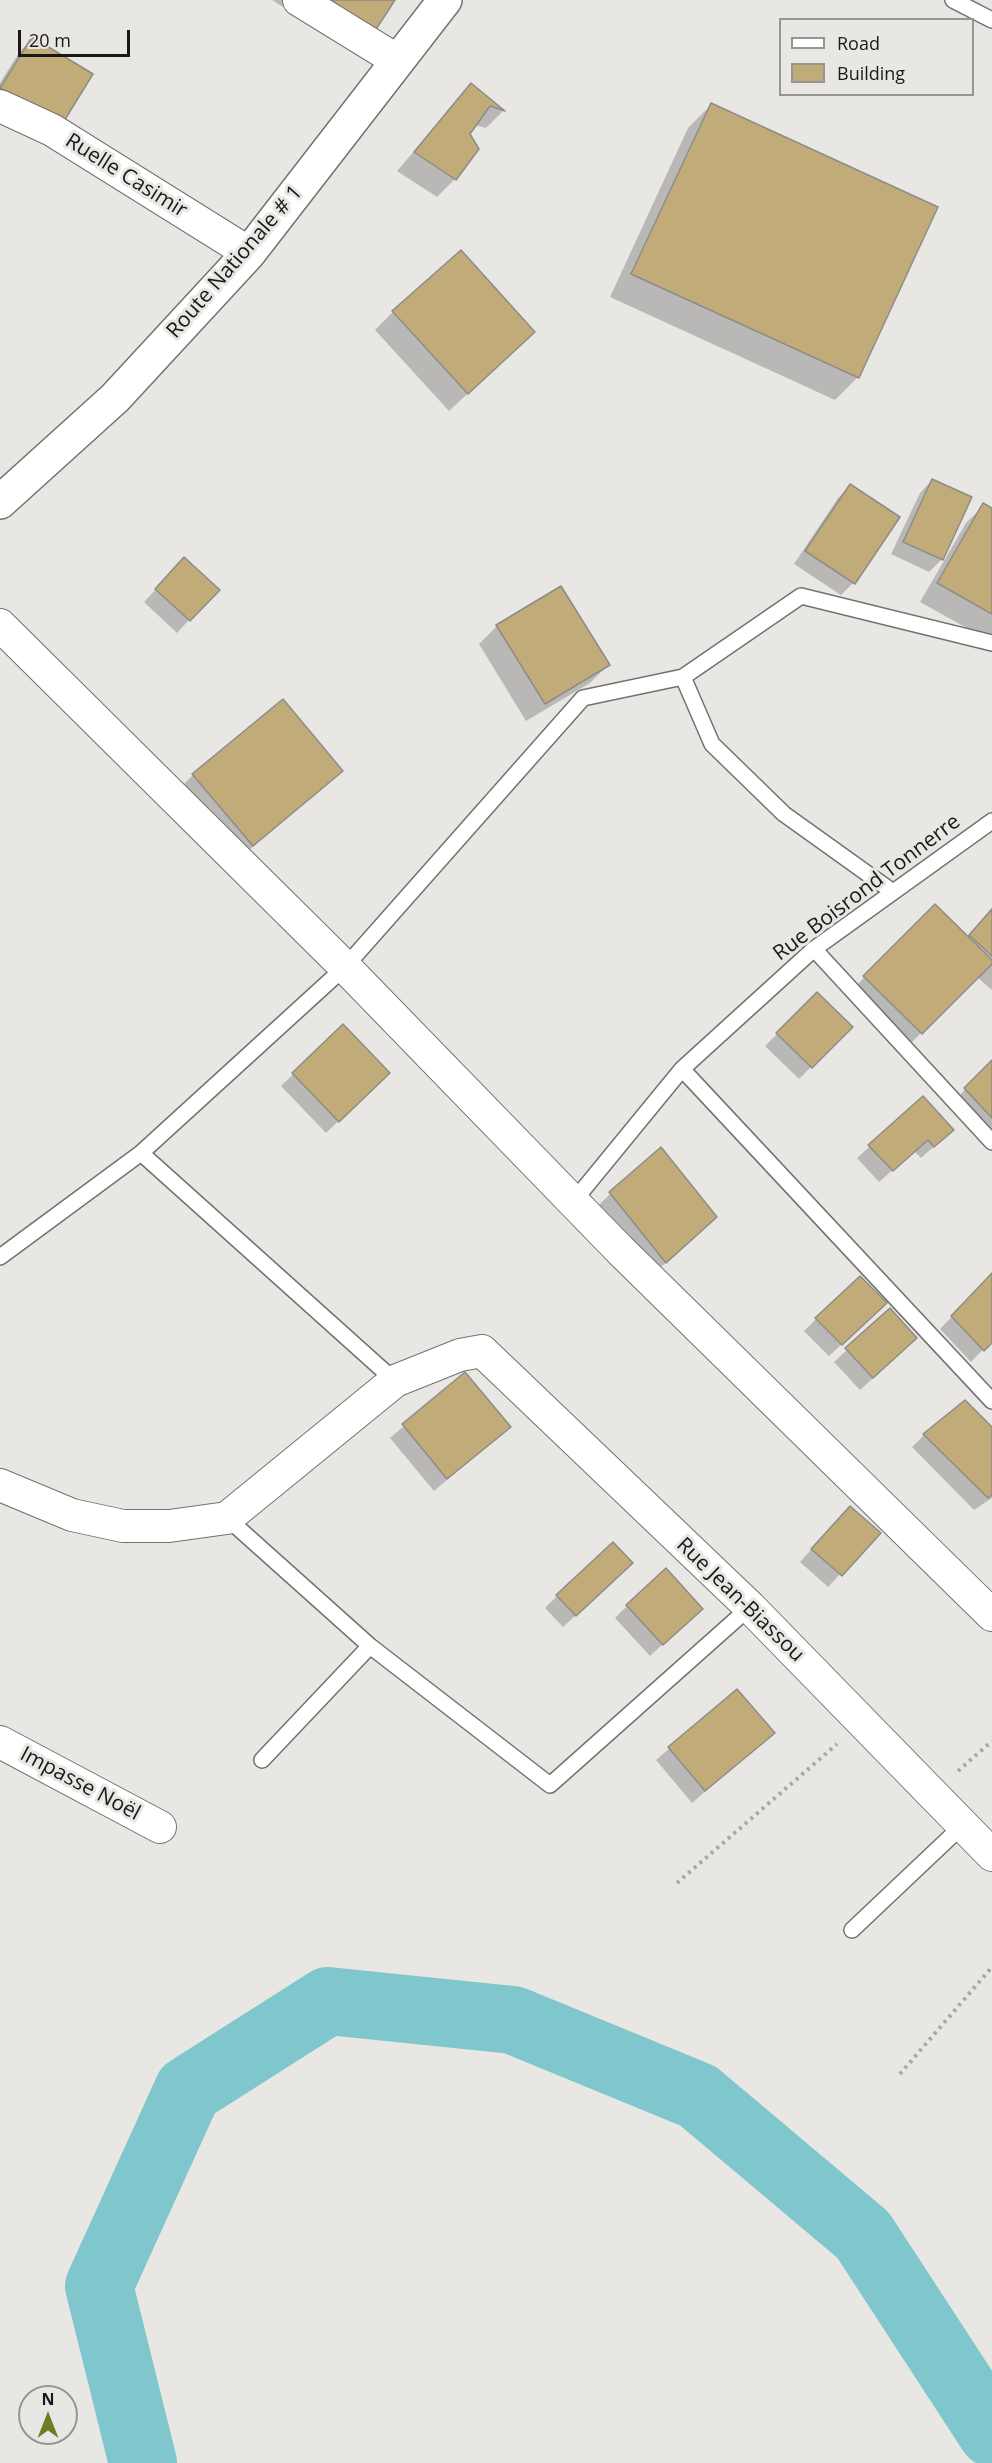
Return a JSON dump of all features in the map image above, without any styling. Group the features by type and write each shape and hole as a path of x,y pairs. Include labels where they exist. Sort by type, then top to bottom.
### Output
{"main road":[{"name":"Route Nationale # 1","path":"0,502 115,398 249,253 445,0"}],"street":[{"path":"300,0 398,61"},
{"name":"Ruelle Casimir","path":"0,106 52,130 249,253"},
{"path":"0,625 345,967 573,1202 992,1615"},
{"name":"Rue Jean-Biassou","path":"395,1381 460,1355 483,1351 750,1607 992,1855"},
{"path":"0,1485 72,1515 123,1526 169,1526 227,1518 395,1381"},
{"name":"Impasse Noël","path":"0,1742 160,1827"}],"lane":[{"path":"953,0 992,20"},
{"path":"0,1257 141,1154 345,967 583,699 683,676 801,596 992,643"},
{"path":"683,676 712,744 784,814 893,891"},
{"name":"Rue Boisrond Tonnerre","path":"573,1202 682,1069 814,949 992,821"},
{"path":"814,949 992,1142"},
{"path":"682,1069 992,1401"},
{"path":"141,1154 395,1381"},
{"path":"227,1518 370,1646 550,1785 750,1607"},
{"path":"262,1760 370,1646"},
{"path":"852,1930 963,1825"}],"path":[{"path":"677,1883 862,1721"},
{"path":"933,1794 992,1741"},
{"path":"900,2074 992,1967"}],"building":[{"path":"319,0 395,0 373,34"},
{"path":"32,37 93,74 61,126 0,88"},
{"path":"471,83 505,111 490,106 470,134 479,149 456,180 414,152"},
{"path":"711,103 938,207 859,378 631,274"},
{"path":"461,250 535,332 468,394 392,311"},
{"path":"932,479 972,497 943,560 903,542"},
{"path":"850,484 900,517 855,584 805,551"},
{"path":"983,503 992,508 992,614 937,583"},
{"path":"184,557 220,590 190,621 155,589"},
{"path":"561,586 610,665 545,704 496,625"},
{"path":"283,699 343,771 253,846 192,774"},
{"path":"935,904 992,960 992,964 922,1034 863,976"},
{"path":"992,909 992,956 969,935"},
{"path":"817,992 853,1027 812,1068 776,1033"},
{"path":"343,1024 390,1073 339,1122 292,1073"},
{"path":"992,1060 992,1118 964,1088"},
{"path":"923,1096 954,1130 934,1147 928,1140 893,1171 868,1145"},
{"path":"661,1147 717,1217 666,1263 609,1192"},
{"path":"992,1273 992,1343 984,1351 951,1316"},
{"path":"860,1276 887,1303 842,1345 815,1318"},
{"path":"890,1308 917,1338 873,1378 845,1348"},
{"path":"465,1372 511,1427 447,1479 402,1424"},
{"path":"965,1400 992,1427 992,1495 988,1498 923,1434"},
{"path":"850,1506 881,1533 842,1576 811,1549"},
{"path":"613,1542 633,1563 576,1616 556,1595"},
{"path":"666,1568 703,1609 663,1645 626,1605"},
{"path":"737,1689 775,1733 705,1791 668,1747"}],"waterway":[{"path":"143,2463 99,2286 188,2090 328,2001 513,2020 698,2096 863,2235 992,2433"}]}
